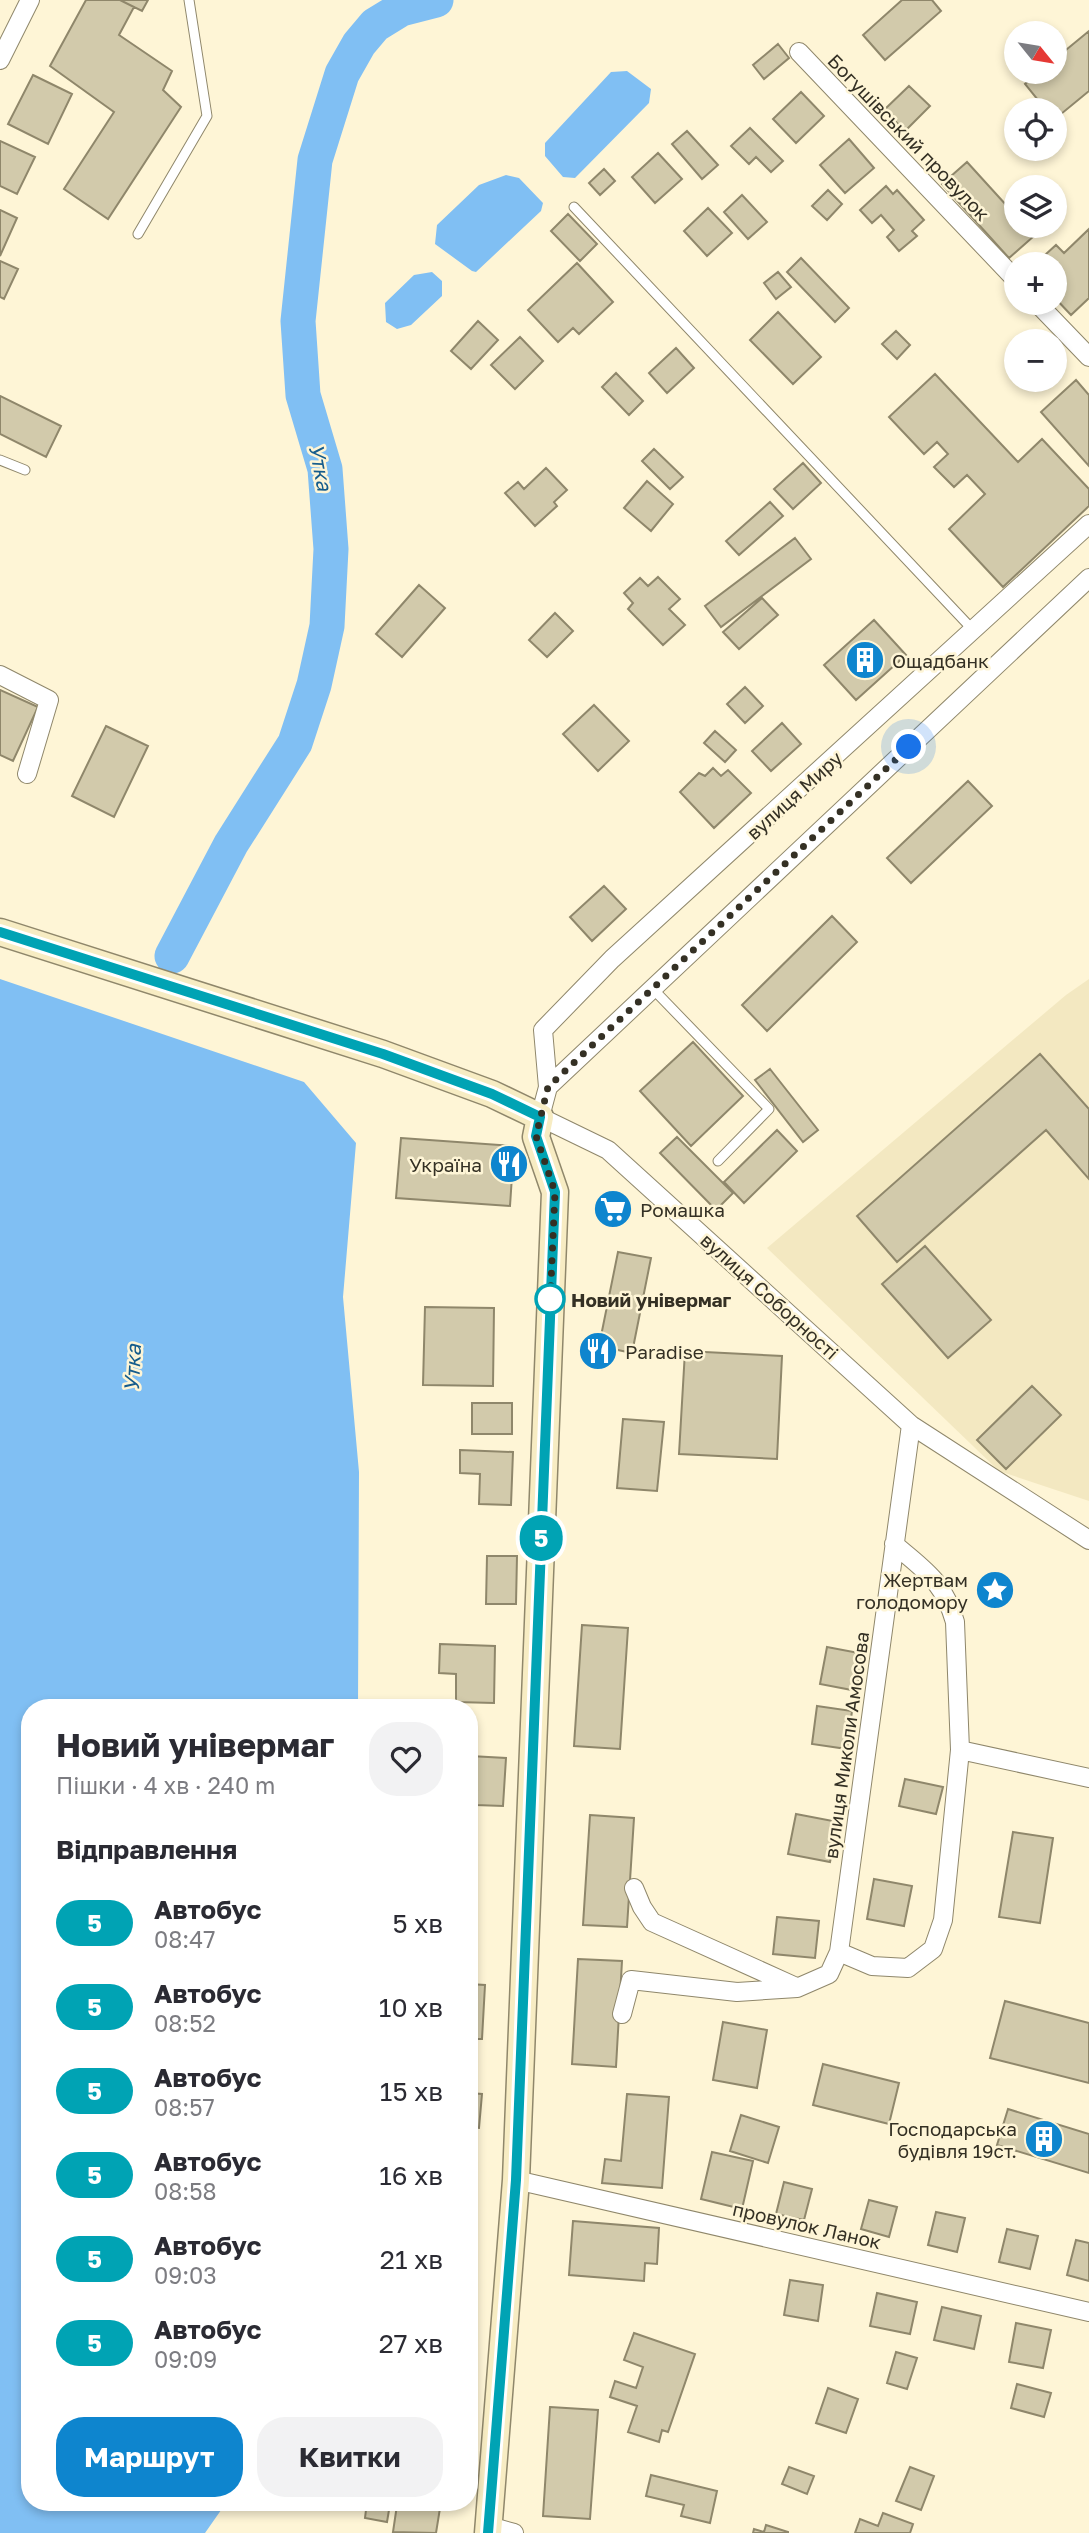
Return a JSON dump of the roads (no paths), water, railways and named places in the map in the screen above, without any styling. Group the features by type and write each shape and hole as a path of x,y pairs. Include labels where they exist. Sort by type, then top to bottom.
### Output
{"main road":[{"name":"вулиця Соборності","path":"0,932 383,1054 492,1094 540,1117"},
{"name":"вулиця Миру","path":"489,2530 516,2180 555,1192 536,1136 540,1117"}],"street":[{"path":"0,60 30,0"},
{"name":"Богушівський провулок","path":"799,52 1004,267"},
{"path":"1049,315 1089,357"},
{"name":"вулиця Миру","path":"540,1117 548,1087 543,1030 612,958 1089,524"},
{"path":"548,1087 1089,578"},
{"path":"0,676 49,700 27,774"},
{"name":"вулиця Соборності","path":"540,1117 608,1150 911,1425 1089,1540"},
{"name":"вулиця Миколи Амосова","path":"622,2014 631,1980 737,1992 797,1988 829,1974 839,1952 911,1425"},
{"path":"839,1952 872,1966 908,1968 933,1949 943,1920 960,1750 954,1622 949,1602 939,1584 894,1544"},
{"path":"960,1750 1089,1778"},
{"path":"634,1888 652,1922 797,1988"},
{"name":"провулок Ланок","path":"516,2180 1089,2312"},
{"path":"489,2530 514,2533"}],"lane":[{"path":"138,234 207,116 189,0"},
{"path":"574,206 974,631"},
{"path":"0,460 25,470"},
{"path":"652,989 769,1109 718,1161"}],"water":[{"path":"627,71 651,89 649,103 575,178 563,177 545,156 545,143 611,72"},
{"path":"506,175 519,178 543,203 541,211 476,272 472,271 435,244 437,225 479,185"},
{"path":"432,272 442,281 442,296 411,325 397,329 386,322 385,303 414,275"},
{"path":"0,979 304,1082 356,1143 343,1297 359,1472 358,1699 21,1699 21,2511 220,2511 205,2533 0,2533"}],"waterway":[{"name":"Утка","path":"172,956 231,844 295,743 314,685 327,626 331,549 325,469 303,395 298,321 315,160 342,74 359,44 375,25 401,9 436,0"}],"place":[{"name":"Ощадбанк","path":"865,660"},
{"name":"Україна","path":"509,1164"},
{"name":"Ромашка","path":"613,1209"},
{"name":"Новий універмаг","path":"550,1299"},
{"name":"Paradise","path":"598,1351"},
{"name":"Жертвам голодомору","path":"995,1590"},
{"name":"Господарська будівля 19ст.","path":"1044,2139"}]}
